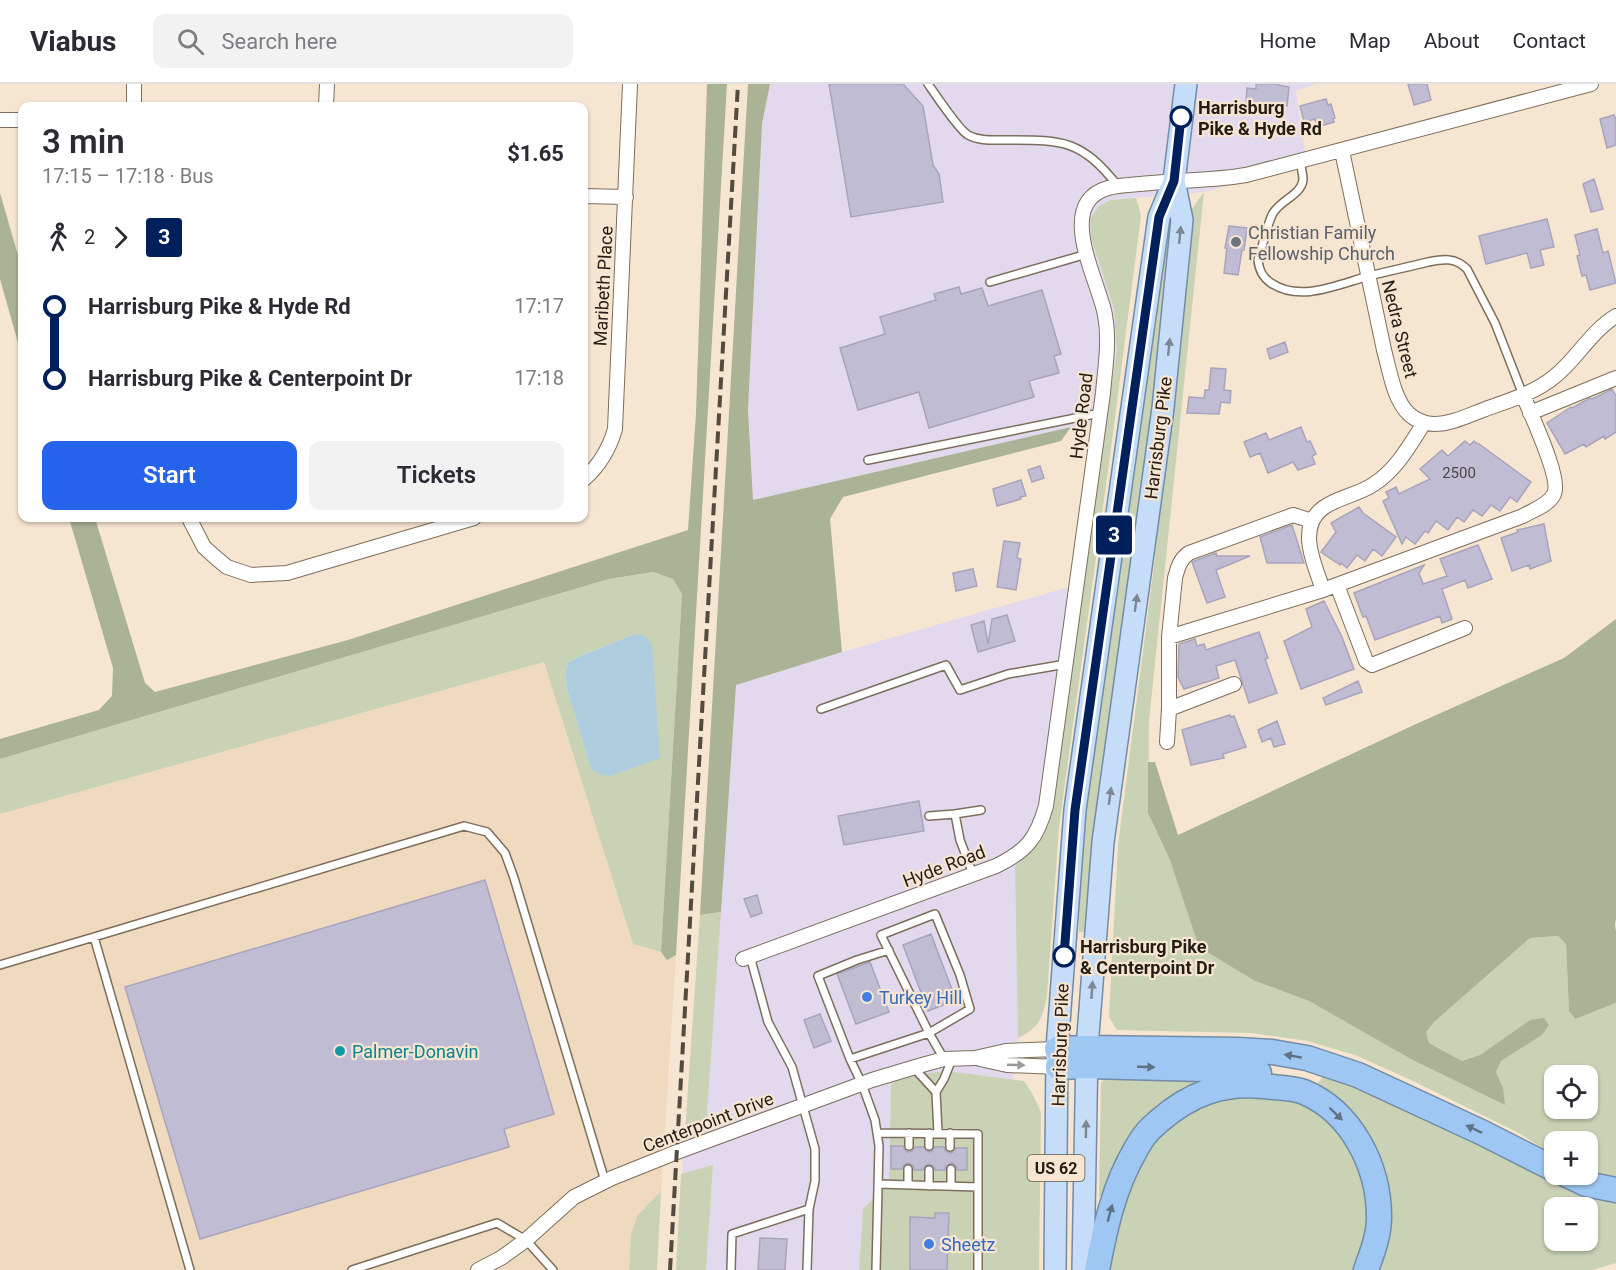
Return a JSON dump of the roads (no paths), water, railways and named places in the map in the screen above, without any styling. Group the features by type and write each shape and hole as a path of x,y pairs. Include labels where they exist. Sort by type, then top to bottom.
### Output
{"highway":[{"path":"1058,1058 1238,1050 1272,1052 1307,1058 1358,1076 1544,1164"},
{"path":"1087,1057 1243,1070 1287,1081 1320,1100 1338,1114 1370,1163 1377,1190 1379,1219 1375,1247 1366,1270"},
{"path":"1097,1270 1102,1241 1120,1179 1145,1134 1170,1111 1188,1099 1209,1090 1231,1086 1253,1085 1302,1090"},
{"path":"1591,1185 1616,1190"}],"main road":[{"name":"Harrisburg Pike","path":"1055,1270 1058,1058 1075,810 1159,217 1174,181 1186,84"},
{"name":"Harrisburg Pike","path":"1083,1270 1087,1057 1103,842 1163,408 1182,220 1174,181"}],"street":[{"path":"134,84 134,102"},
{"path":"326,102 327,84"},
{"name":"Maribeth Place","path":"588,475 603,459 611,444 615,429 630,84"},
{"name":"Hyde Road","path":"747,958 1003,862 1017,855 1032,841 1038,831 1046,806 1100,412 1107,331 1105,313 1082,231 1084,210 1094,196 1101,190 1118,186 1232,178 1591,84"},
{"path":"0,120 18,120"},
{"name":"Nedra Street","path":"1342,151 1392,381 1408,414 1424,423"},
{"path":"588,196 626,197"},
{"path":"1323,590 1311,554 1309,529 1312,520 1323,508 1361,492 1388,474 1424,423 1450,422 1523,395 1553,378 1598,329 1616,316"},
{"path":"1530,413 1616,378"},
{"path":"1169,638 1337,585 1523,516 1550,500 1555,491 1556,480 1523,395"},
{"path":"1167,742 1169,638 1175,578 1183,558 1190,553 1293,515 1312,520"},
{"path":"191,522 204,547 215,557 227,567 251,575 287,573 443,522"},
{"path":"1337,585 1366,661 1372,664 1465,628"},
{"path":"1169,709 1234,684"},
{"name":"Centerpoint Drive","path":"478,1270 501,1258 526,1240 574,1197 677,1152 862,1084 913,1067 948,1059 975,1058 1007,1065 1058,1058"}],"lane":[{"path":"928,84 966,134 978,140 1044,140 1063,143 1080,149 1103,168 1118,186"},
{"path":"1300,161 1303,179 1300,189 1281,203 1272,214 1258,260 1262,274 1272,284 1285,290 1316,290 1443,259 1454,260 1467,269 1495,323 1523,395"},
{"path":"990,282 1087,254"},
{"path":"868,459 1100,412"},
{"path":"821,709 946,665 960,690 1008,675 1066,664"},
{"path":"929,816 981,810"},
{"path":"955,814 960,840 973,874"},
{"path":"0,966 464,825 487,832 505,853 514,878 605,1182"},
{"path":"850,1059 929,1032 970,1009 960,975 935,914 882,935 929,1032 948,1059 944,1079 936,1092 938,1133"},
{"path":"94,937 190,1270"},
{"path":"876,1270 879,1146 877,1133 862,1084 818,976 889,950"},
{"path":"747,958 768,1022 792,1067 815,1149 815,1181 809,1209 807,1270"},
{"path":"913,1067 936,1092"},
{"path":"877,1133 978,1134 978,1270"},
{"path":"909,1133 909,1146"},
{"path":"929,1133 929,1146"},
{"path":"950,1134 950,1147"},
{"path":"908,1169 908,1185"},
{"path":"951,1169 951,1186"},
{"path":"929,1170 929,1186"},
{"path":"878,1184 978,1187"},
{"path":"731,1270 732,1234 809,1209"},
{"path":"352,1270 497,1223 526,1240 553,1270"}],"water":[{"path":"632,635 643,635 652,644 660,758 610,776 601,775 591,769 567,689 565,674 568,663 578,657"}],"railway":[{"path":"670,1270 738,84"}],"place":[{"name":"Harrisburg Pike & Hyde Rd","path":"1181,117"},
{"name":"Christian Family Fellowship Church","path":"1236,242"},
{"name":"Harrisburg Pike & Centerpoint Dr","path":"1064,956"},
{"name":"Turkey Hill","path":"867,997"},
{"name":"Palmer-Donavin","path":"340,1051"},
{"name":"Sheetz","path":"929,1244"}]}
